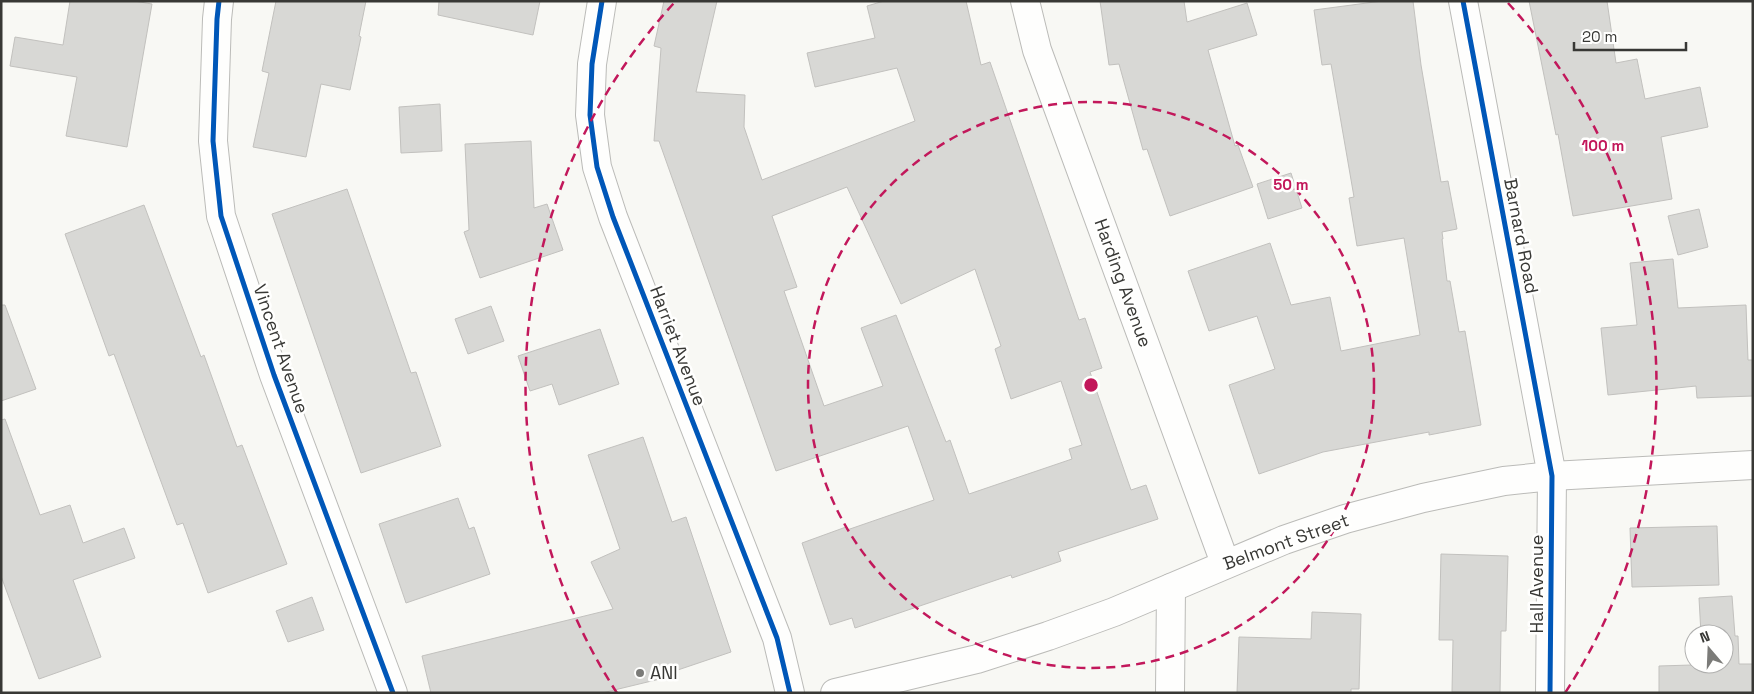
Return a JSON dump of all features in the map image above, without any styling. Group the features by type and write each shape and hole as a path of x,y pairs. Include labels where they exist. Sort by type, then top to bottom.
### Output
{"street":[{"name":"Vincent Avenue","path":"219,1 213,141 221,216 274,375 393,693"},
{"name":"Harriet Avenue","path":"602,1 592,64 590,115 597,167 613,217 776,638 790,693"},
{"name":"Harding Avenue","path":"1025,1 1037,50 1225,563"},
{"name":"Barnard Road","path":"1463,1 1552,476"},
{"name":"Belmont Street","path":"835,693 978,659 1048,636 1114,612 1225,563 1284,540 1354,516 1423,498 1504,480 1753,465"},
{"name":"Hall Avenue","path":"1550,693 1552,476"},
{"path":"1170,588 1170,693"}],"building":[{"path":"70,1 134,1 152,4 127,147 66,136 77,77 10,66 15,37 63,45"},
{"path":"276,1 366,1 350,90 321,84 306,157 253,147 269,73 262,71"},
{"path":"439,1 540,1 533,35 438,15"},
{"path":"664,1 717,1 696,92 745,95 744,127 762,180 915,121 897,68 815,87 807,53 875,38 867,6 884,1 966,1 981,65 990,62 1079,320 1085,318 1102,368 1090,372 1131,490 1146,485 1158,519 1058,552 1061,561 1012,578 1011,575 855,628 852,618 830,625 802,543 846,527 847,530 934,500 908,426 776,471 659,141 654,141 661,48 654,46","holes":["847,187 901,304 975,269 1001,346 995,349 1011,399 1061,381 1082,445 1069,449 1072,459 969,494 950,440 946,442 896,315 861,328 883,386 824,406 784,291 797,287 772,216"]},
{"path":"1100,1 1184,1 1187,22 1247,3 1257,35 1208,50 1235,146 1238,145 1253,187 1170,216 1147,149 1143,150 1119,64 1109,65"},
{"path":"1382,1 1413,1 1421,65 1441,182 1448,181 1457,229 1442,232 1447,281 1450,281 1459,332 1465,331 1481,425 1429,435 1429,432 1323,452 1259,474 1229,385 1275,369 1257,316 1209,331 1188,271 1270,243 1291,305 1330,297 1341,351 1420,335 1404,238 1357,246 1349,198 1354,197 1331,64 1322,65 1314,10"},
{"path":"1529,1 1607,1 1616,63 1637,59 1645,99 1700,87 1708,127 1661,137 1672,199 1573,216 1558,134 1556,135"},
{"path":"440,104 442,151 401,153 399,107"},
{"path":"531,141 534,208 547,204 563,250 480,278 464,232 469,230 465,144"},
{"path":"1291,173 1302,208 1268,219 1257,184"},
{"path":"347,189 411,373 416,372 441,446 361,473 272,214"},
{"path":"144,205 201,357 204,355 237,447 242,445 287,564 208,593 183,523 177,525 114,354 109,356 65,234"},
{"path":"1699,209 1708,247 1678,255 1668,216"},
{"path":"1673,259 1678,308 1746,305 1748,360 1753,360 1753,396 1697,398 1696,386 1608,395 1601,328 1637,325 1630,263"},
{"path":"1,305 5,305 36,389 1,401"},
{"path":"491,306 504,341 468,354 455,319"},
{"path":"600,329 619,384 559,405 552,384 530,391 518,356"},
{"path":"5,419 40,515 70,505 83,543 124,528 135,558 73,580 101,657 39,679 1,576 1,420"},
{"path":"643,437 672,522 686,517 731,652 663,675 664,678 602,693 431,693 422,656 613,609 591,562 620,549 588,455"},
{"path":"458,498 469,529 474,527 490,574 406,603 379,524"},
{"path":"1717,526 1719,585 1632,587 1630,528"},
{"path":"1441,554 1508,556 1506,631 1501,631 1500,693 1452,692 1453,640 1439,640"},
{"path":"1732,596 1735,636 1738,636 1739,664 1753,664 1753,693 1659,693 1659,666 1684,665 1684,674 1734,674 1734,624 1700,624 1699,598"},
{"path":"312,597 324,630 288,642 276,611"},
{"path":"1312,612 1361,614 1359,689 1351,689 1351,693 1237,693 1239,637 1311,639"}],"cycle path":[{"path":"219,1 213,141 221,216 274,375 393,693"},
{"path":"602,1 592,64 590,115 597,167 613,217 777,638 790,693"},
{"path":"1463,1 1552,476 1550,693"}],"place":[{"name":"ANI","path":"640,673"}]}
